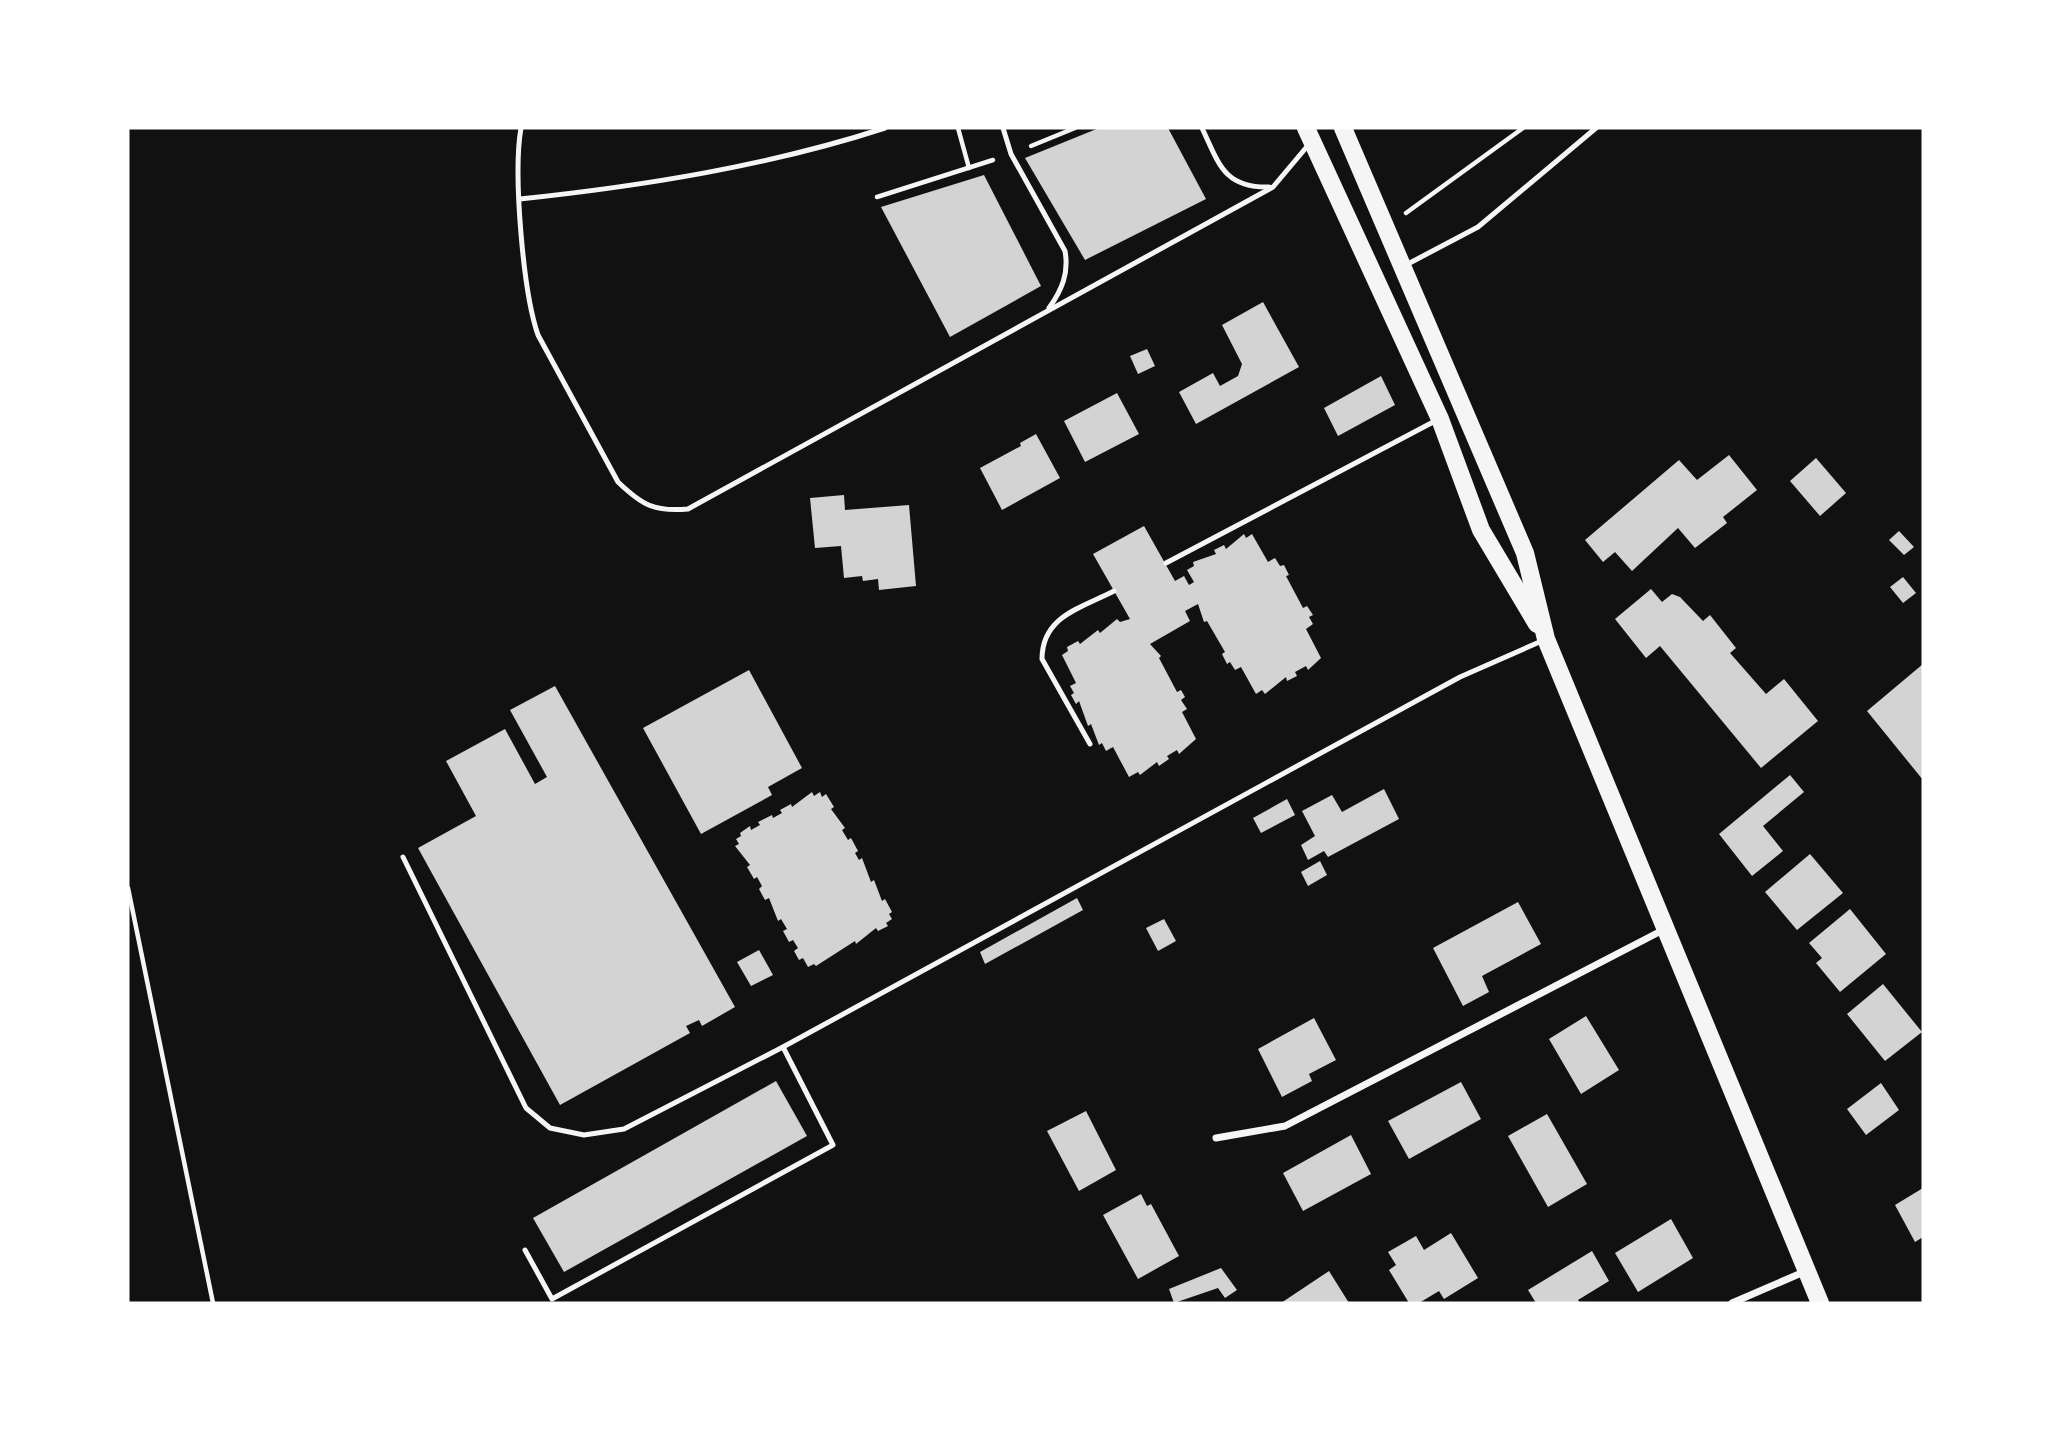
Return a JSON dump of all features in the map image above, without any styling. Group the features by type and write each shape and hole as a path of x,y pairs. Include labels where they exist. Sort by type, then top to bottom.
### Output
{"main road":[{"path":"1343,128 1405,266 1525,553 1546,639"},
{"path":"1309,134 1440,419 1481,530 1546,639 1820,1303"}],"street":[{"path":"1216,1138 1285,1126 1666,929"},
{"path":"1732,1303 1807,1271"}],"lane":[{"path":"521,128 517,150 520,198 530,311 538,335 618,482 638,501 664,511 688,509 1273,187 1309,134"},
{"path":"520,198 620,188 829,146 885,128"},
{"path":"1003,128 1011,154 1065,251 1068,264 1063,285 1047,311"},
{"path":"1202,128 1224,173 1249,187 1273,187"},
{"path":"1405,266 1478,227 1595,128"},
{"path":"1166,564 1440,419"},
{"path":"1090,744 1042,659 1042,644 1049,627 1114,591"},
{"path":"403,857 526,1108 550,1128 584,1135 624,1129 783,1047 1460,677 1546,639"},
{"path":"525,1250 552,1299 833,1144 783,1047"}],"path":[{"path":"958,128 969,167"},
{"path":"877,197 1011,154 1075,128"},
{"path":"1397,219 1523,128"},
{"path":"128,888 213,1303"}],"building":[{"path":"1099,128 1168,128 1206,199 1085,260 1025,158"},
{"path":"984,175 1041,286 950,337 881,207"},
{"path":"1263,302 1299,367 1196,424 1179,392 1213,373 1220,386 1238,376 1242,364 1222,325"},
{"path":"1147,349 1155,366 1138,374 1130,356"},
{"path":"1381,376 1395,405 1338,436 1324,408"},
{"path":"1117,393 1139,434 1085,462 1064,421"},
{"path":"1036,434 1060,478 1002,510 980,468 1021,446 1020,443"},
{"path":"1729,455 1757,490 1723,517 1727,523 1695,548 1678,528 1632,571 1615,552 1603,562 1585,540 1679,460 1697,480"},
{"path":"1816,458 1846,493 1820,516 1790,481"},
{"path":"844,495 845,510 909,505 916,586 879,590 878,579 863,581 862,576 844,578 841,546 815,548 810,498"},
{"path":"1144,526 1175,581 1184,576 1189,585 1194,582 1187,570 1194,566 1193,562 1216,554 1214,550 1224,545 1226,549 1244,534 1246,538 1252,534 1268,562 1275,558 1280,566 1284,565 1289,575 1286,576 1303,608 1307,606 1313,615 1309,617 1313,624 1306,629 1321,658 1308,670 1306,666 1295,672 1297,676 1287,681 1286,677 1265,694 1262,690 1256,694 1241,667 1235,670 1230,662 1227,664 1222,654 1225,652 1207,621 1204,622 1198,604 1185,611 1190,621 1150,644 1161,656 1159,658 1177,692 1181,690 1185,697 1181,700 1187,709 1182,712 1196,739 1179,754 1177,750 1167,756 1169,759 1159,766 1157,762 1140,775 1138,772 1129,777 1113,747 1106,751 1102,743 1099,745 1091,724 1088,726 1079,701 1076,704 1071,695 1074,693 1070,686 1076,683 1062,655 1068,651 1067,647 1078,641 1080,644 1098,630 1100,633 1117,619 1120,622 1130,619 1093,554"},
{"path":"1899,531 1914,547 1904,555 1889,540"},
{"path":"1903,577 1916,593 1903,603 1890,587"},
{"path":"1651,589 1662,602 1672,594 1680,597 1703,621 1710,615 1736,648 1730,653 1766,694 1784,679 1818,721 1761,768 1660,646 1646,658 1615,619"},
{"path":"1923,664 1922,736 1923,780 1867,711"},
{"path":"749,670 802,768 768,787 772,795 701,834 643,728"},
{"path":"555,686 735,1007 702,1026 699,1020 686,1026 690,1033 560,1105 418,848 476,816 446,761 505,729 535,784 547,777 510,710"},
{"path":"1790,775 1804,792 1763,826 1783,851 1752,876 1719,834"},
{"path":"1384,789 1399,819 1328,857 1324,851 1308,860 1301,845 1315,836 1302,811 1332,795 1342,812"},
{"path":"812,792 814,796 820,792 822,797 826,794 834,807 831,809 845,828 842,830 848,840 851,838 858,851 855,853 859,860 862,858 871,882 874,880 882,901 885,899 892,912 889,914 892,919 886,923 888,926 878,931 876,928 856,944 855,941 816,966 814,964 808,967 803,958 799,960 794,951 798,948 793,940 789,942 783,931 787,929 781,919 778,921 769,898 765,900 759,889 762,886 757,877 754,879 747,867 750,865 735,846 739,844 736,839 741,836 740,833 750,826 751,830 760,825 758,822 772,815 773,818 782,813 780,810 791,804 792,807"},
{"path":"1287,799 1295,815 1261,833 1253,818"},
{"path":"1810,854 1843,893 1797,930 1765,892"},
{"path":"1320,861 1327,875 1308,886 1301,872"},
{"path":"1077,898 1083,910 985,964 980,952"},
{"path":"1518,902 1541,944 1482,976 1489,992 1463,1006 1433,948"},
{"path":"1850,909 1886,954 1840,992 1816,963 1822,958 1809,943"},
{"path":"1164,919 1176,941 1158,951 1146,928"},
{"path":"759,950 773,975 751,986 737,962"},
{"path":"1883,984 1922,1032 1885,1061 1847,1014"},
{"path":"1586,1016 1619,1070 1581,1094 1549,1039"},
{"path":"1314,1018 1336,1060 1309,1074 1312,1081 1282,1097 1258,1049"},
{"path":"776,1081 807,1136 564,1272 533,1218"},
{"path":"1461,1082 1481,1119 1409,1159 1388,1121"},
{"path":"1881,1083 1899,1110 1866,1135 1847,1109"},
{"path":"1086,1111 1116,1170 1079,1191 1047,1131"},
{"path":"1547,1114 1587,1184 1548,1207 1508,1136"},
{"path":"1351,1135 1371,1174 1303,1211 1283,1173"},
{"path":"1923,1188 1923,1237 1915,1242 1895,1205"},
{"path":"1141,1194 1147,1206 1151,1204 1179,1256 1138,1279 1103,1215"},
{"path":"1671,1219 1693,1258 1638,1292 1615,1253"},
{"path":"1451,1233 1478,1278 1444,1299 1439,1291 1419,1303 1409,1303 1389,1270 1396,1265 1388,1252 1416,1236 1424,1250"},
{"path":"1592,1251 1609,1281 1578,1300 1580,1303 1536,1303 1528,1290"},
{"path":"1221,1268 1237,1290 1225,1298 1218,1288 1174,1303 1169,1289"},
{"path":"1329,1271 1349,1303 1281,1303"}]}
